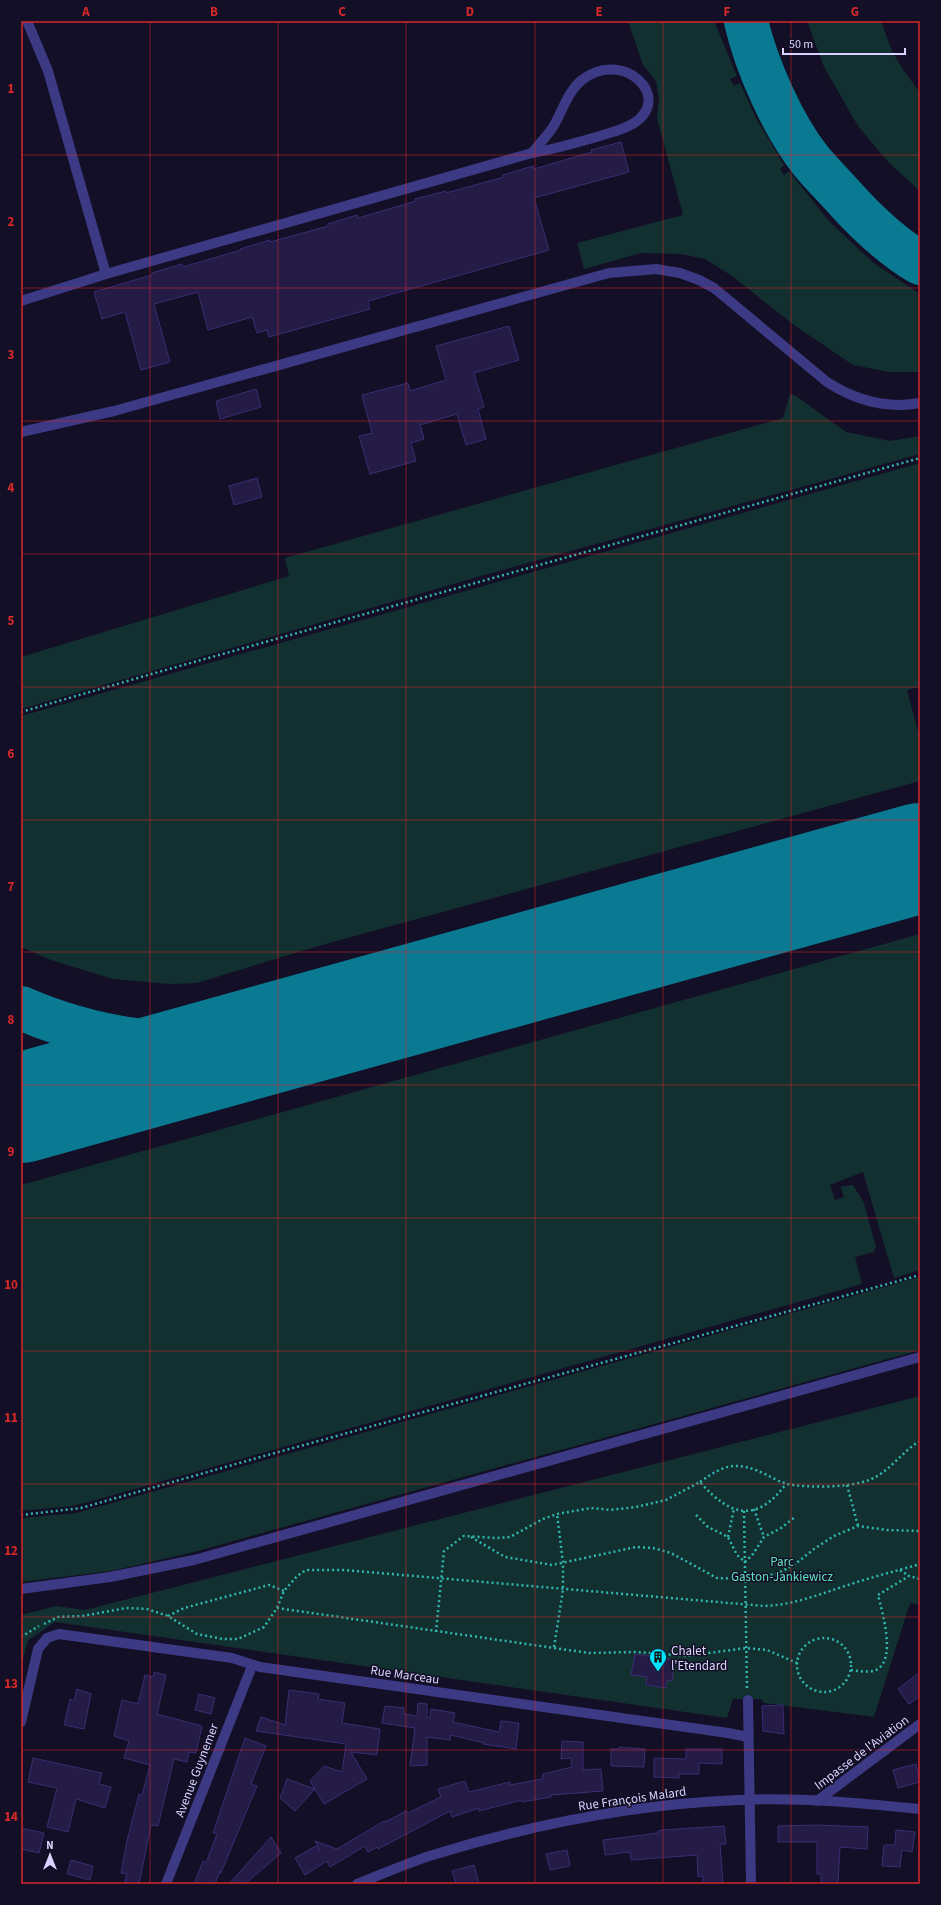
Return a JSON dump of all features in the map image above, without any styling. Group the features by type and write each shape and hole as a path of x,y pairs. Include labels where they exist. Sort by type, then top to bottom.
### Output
{"street":[{"path":"27,21 48,71 106,274"},
{"path":"21,301 106,274 532,153 561,148 617,131 634,123 647,108 648,96 645,87 638,78 626,72 614,69 593,74 582,80 568,98 552,128 532,153"},
{"path":"21,432 114,411 609,273 644,269 680,273 714,288 827,382 840,390 879,404 902,405 920,403"},
{"path":"21,1589 110,1577 194,1560 920,1357"},
{"name":"Rue Marceau","path":"21,1722 38,1649 47,1638 59,1634 232,1658 252,1666 748,1737"},
{"name":"Avenue Guynemer","path":"166,1884 252,1666"},
{"path":"748,1700 751,1884"},
{"name":"Impasse de l'Aviation","path":"817,1801 920,1724"},
{"name":"Rue François Malard","path":"357,1884 435,1854 542,1825 656,1806 749,1800 856,1802 920,1809"}],"path":[{"path":"21,712 155,672 920,458"},
{"path":"21,1515 81,1508 920,1275"},
{"path":"436,1632 444,1551 464,1536 510,1537 543,1519 557,1514 591,1508 610,1510 636,1507 666,1500 726,1467 739,1465 752,1467 786,1484 815,1486 847,1485 868,1480 882,1474 913,1445 920,1441"},
{"path":"700,1482 714,1499 725,1506 744,1511 754,1510 777,1495 786,1484"},
{"path":"847,1485 858,1526"},
{"path":"734,1509 728,1537 736,1555 745,1562"},
{"path":"754,1510 764,1537"},
{"path":"744,1511 748,1700"},
{"path":"554,1647 563,1590 564,1563 557,1514"},
{"path":"696,1515 708,1527 728,1537"},
{"path":"745,1562 753,1554 764,1537 781,1528 795,1516"},
{"path":"471,1537 505,1557 552,1565 636,1547 653,1548 671,1553 717,1578 745,1579 776,1574 794,1565 814,1549 834,1536 858,1526 887,1530 920,1531"},
{"path":"21,1637 33,1629 58,1617 83,1616 126,1608 147,1610 168,1616 197,1634 223,1639 238,1639 264,1627 277,1608 284,1591 297,1576 306,1570 344,1570 745,1605 780,1605 920,1564"},
{"path":"899,1570 909,1576 920,1579"},
{"path":"851,1670 869,1671 877,1669 883,1664 886,1657 887,1642 878,1595 909,1576"},
{"path":"168,1616 184,1608 270,1585 284,1591"},
{"path":"277,1608 589,1653 636,1652 687,1656 746,1648 767,1650 798,1663"},
{"path":"828,1639 839,1643 845,1648 849,1655 851,1670 848,1679 842,1686 834,1690 821,1692 808,1687 802,1681 798,1672 798,1663 803,1649 809,1644 816,1640 828,1639"}],"green space":[{"path":"628,21 714,21 737,76 730,79 734,86 740,83 757,120 784,165 780,169 784,175 789,171 828,220 875,264 920,294 920,372 889,372 853,365 794,325 732,276 705,259 681,254 641,253 584,269 577,243 683,215 657,118 659,100 656,81 643,65"},
{"path":"807,21 881,21 892,51 920,93 920,191 889,163 858,126 824,67"},
{"path":"790,394 796,396 846,432 890,441 920,436 920,454 481,576 21,709 21,657 289,576 285,558 783,418"},
{"path":"920,463 920,687 907,690 920,739 920,781 311,948 197,983 170,984 113,979 51,960 21,947 21,716"},
{"path":"920,934 920,1270 894,1278 863,1172 830,1185 835,1200 844,1197 841,1188 837,1187 853,1185 864,1203 876,1247 874,1252 855,1257 862,1284 85,1503 72,1506 21,1511 21,1185"},
{"path":"920,1277 920,1350 194,1552 111,1571 21,1582 21,1518 76,1513"},
{"name":"Parc Gaston-Jankiewicz","path":"920,1396 920,1605 910,1603 874,1717 764,1703 761,1699 733,1699 727,1718 55,1622 28,1640 21,1667 21,1615 56,1606 85,1610"}],"building":[{"path":"621,142 629,172 534,198 549,250 368,301 370,309 269,337 267,330 257,333 252,317 208,330 198,292 154,304 170,362 141,370 125,312 102,319 94,292 152,275 152,273 182,264 183,267 270,240 270,242 328,226 328,224 357,215 358,218 416,201 415,199 446,191 446,193 504,177 503,175 533,166 534,169 592,152 591,150"},
{"path":"509,326 519,360 474,373 484,407 478,409 486,439 466,445 457,414 420,425 424,439 411,443 416,461 370,474 359,436 372,433 362,395 408,383 410,391 446,380 436,346"},
{"path":"256,389 261,407 220,419 216,401"},
{"path":"257,478 262,497 234,505 229,486"},
{"path":"635,1654 675,1660 672,1681 667,1680 666,1688 646,1685 647,1677 631,1675"},
{"path":"154,1672 166,1675 157,1714 202,1726 196,1753 189,1752 187,1762 174,1759 158,1826 151,1825 139,1884 124,1884 127,1874 121,1873 127,1841 139,1794 142,1795 150,1765 124,1758 129,1741 114,1736 122,1700 138,1704 145,1675 153,1677"},
{"path":"920,1672 920,1696 909,1704 898,1689"},
{"path":"77,1689 91,1694 84,1729 64,1725 70,1699 74,1701"},
{"path":"289,1690 319,1694 318,1699 345,1703 342,1723 380,1729 377,1755 351,1752 367,1779 324,1804 310,1781 324,1766 342,1772 346,1744 256,1731 261,1717 285,1725"},
{"path":"199,1694 215,1698 211,1714 195,1710"},
{"path":"418,1703 427,1704 427,1717 430,1718 431,1709 455,1713 453,1722 499,1732 501,1721 519,1723 516,1749 483,1744 484,1743 451,1735 450,1740 427,1737 427,1765 410,1766 415,1728 382,1723 385,1706 404,1708 404,1714 417,1716"},
{"path":"783,1705 784,1734 763,1731 762,1706"},
{"path":"245,1738 266,1746 251,1784 257,1786 215,1884 194,1884 203,1861 206,1863 217,1834 213,1833"},
{"path":"562,1741 583,1742 583,1770 601,1769 603,1791 551,1795 551,1797 522,1802 522,1800 479,1811 479,1808 452,1817 450,1811 378,1849 377,1847 368,1852 365,1846 330,1867 327,1861 305,1875 295,1858 316,1846 319,1851 320,1850 315,1841 337,1849 384,1821 385,1822 406,1811 408,1813 441,1797 438,1789 465,1781 469,1792 510,1782 510,1785 542,1779 543,1774 572,1767 571,1758 561,1759"},
{"path":"619,1747 645,1749 644,1767 611,1766 611,1749 619,1749"},
{"path":"686,1749 722,1749 722,1764 699,1763 699,1774 679,1774 679,1778 654,1777 654,1758 686,1759"},
{"path":"33,1758 102,1773 99,1784 111,1787 105,1808 76,1799 68,1832 47,1827 57,1788 28,1782"},
{"path":"916,1764 920,1782 898,1788 893,1770"},
{"path":"287,1779 315,1789 295,1811 280,1798"},
{"path":"818,1825 868,1827 867,1849 840,1847 838,1884 821,1884 821,1874 817,1874 817,1842 778,1842 778,1826"},
{"path":"724,1826 726,1844 720,1844 723,1884 703,1884 703,1876 698,1877 697,1855 631,1860 630,1852 605,1855 603,1840 658,1833 658,1831 663,1830"},
{"path":"21,1828 44,1833 39,1853 21,1849"},
{"path":"896,1830 915,1832 912,1852 902,1850 900,1867 882,1866 884,1845 895,1845"},
{"path":"271,1837 281,1853 245,1884 229,1884"},
{"path":"567,1850 570,1866 550,1870 546,1854"},
{"path":"71,1860 93,1866 90,1880 67,1874"},
{"path":"474,1865 479,1884 456,1884 452,1871"}],"taxiway":[{"path":"746,21 756,57 772,94 790,131 811,161 869,223 898,248 920,263"},
{"path":"21,1008 43,1017 87,1031 133,1040 179,1044 202,1044 290,1034"}],"runway":[{"path":"21,1108 920,858"}],"place":[{"name":"Chalet l'Etendard","path":"658,1672"}]}
